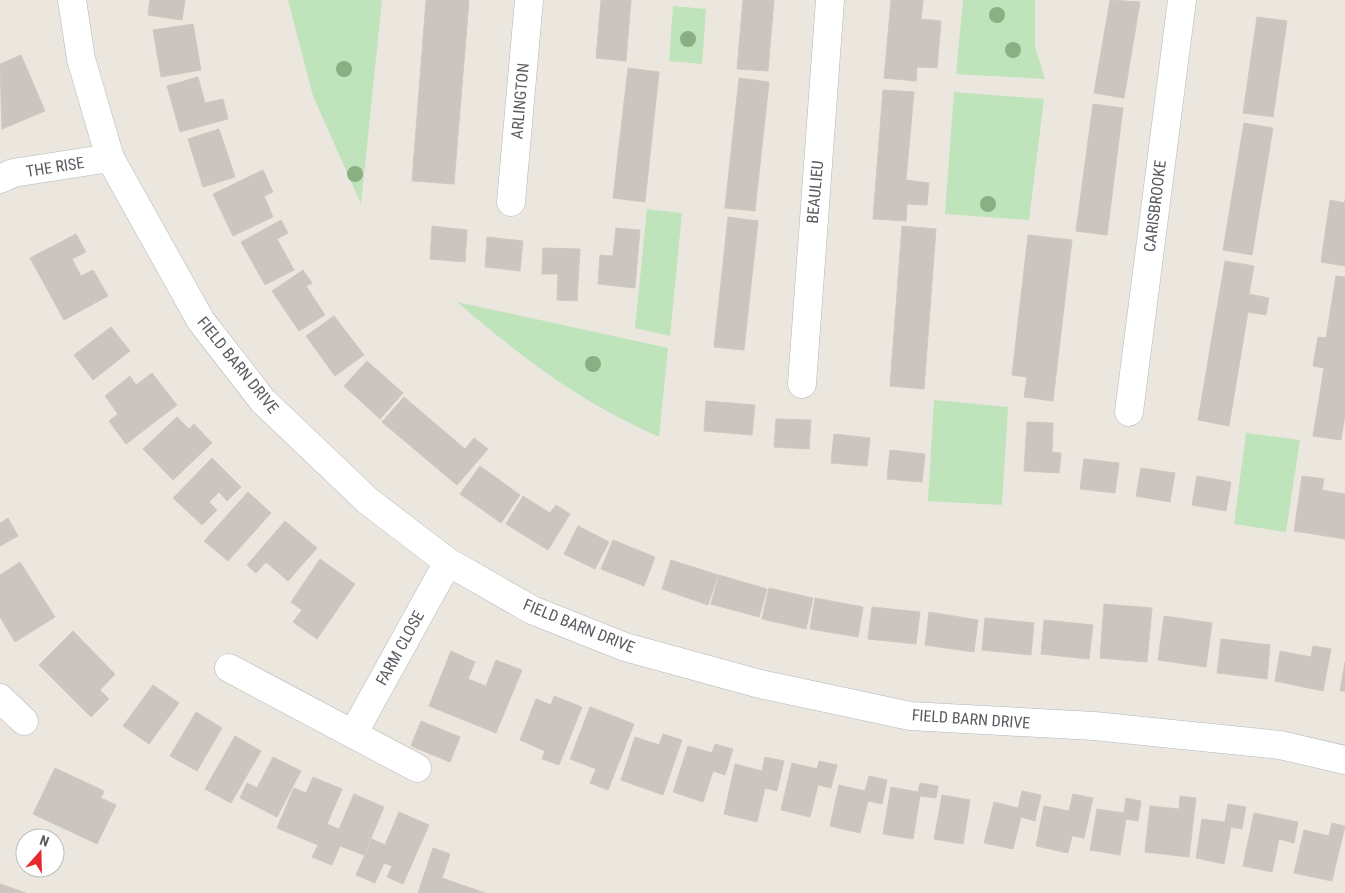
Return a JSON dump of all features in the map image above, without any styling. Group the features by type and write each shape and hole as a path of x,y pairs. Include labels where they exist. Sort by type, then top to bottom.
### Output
{"street":[{"name":"FIELD BARN DRIVE","path":"72,0 81,59 110,158 201,320 263,401 368,501 448,562 532,610 625,647 760,684 910,716 1094,726 1280,745 1345,760"},
{"name":"ARLINGTON","path":"511,202 529,0"},
{"name":"BEAULIEU","path":"802,384 830,0"},
{"name":"CARISBROOKE","path":"1129,412 1182,0"},
{"name":"THE RISE","path":"0,179 13,173 110,158"},
{"name":"FARM CLOSE","path":"353,734 448,562"},
{"path":"229,668 417,768"},
{"path":"0,698 24,721"}],"green space":[{"path":"288,0 382,0 361,204 313,96"},
{"path":"963,0 1035,0 1035,47 1045,79 956,74"},
{"path":"673,6 706,9 702,64 669,61"},
{"path":"954,92 1044,99 1029,220 945,214"},
{"path":"647,209 682,213 670,336 635,328"},
{"path":"457,302 668,348 659,437 603,409 578,394 505,342"},
{"path":"934,400 1008,407 1002,505 928,501"},
{"path":"1246,433 1300,440 1286,532 1234,524"}],"building":[{"path":"150,0 185,0 182,20 148,15"},
{"path":"426,0 469,0 454,184 412,181"},
{"path":"601,0 631,0 626,61 596,58"},
{"path":"743,0 774,0 768,71 737,69"},
{"path":"891,0 923,0 921,19 941,21 937,68 917,67 916,81 884,78"},
{"path":"1110,0 1140,2 1124,98 1094,93"},
{"path":"1257,17 1287,21 1273,117 1243,113"},
{"path":"193,24 201,70 161,77 153,30"},
{"path":"21,55 45,111 2,129 0,64"},
{"path":"628,68 659,72 645,202 613,198"},
{"path":"198,77 205,103 223,99 228,119 180,132 167,86"},
{"path":"739,78 769,82 755,211 725,208"},
{"path":"883,90 914,92 906,180 929,183 927,205 907,204 906,221 873,219"},
{"path":"1093,104 1123,108 1107,235 1076,231"},
{"path":"1244,123 1273,128 1252,255 1223,250"},
{"path":"219,129 235,177 203,187 188,139"},
{"path":"263,170 273,192 264,196 273,217 233,236 213,194"},
{"path":"1330,200 1345,203 1345,266 1321,262"},
{"path":"728,217 758,221 744,350 714,347"},
{"path":"281,220 288,233 277,239 294,270 265,285 241,242"},
{"path":"432,226 467,230 465,262 430,259"},
{"path":"902,226 936,229 924,389 890,386"},
{"path":"616,228 640,230 635,288 598,284 600,255 613,256"},
{"path":"76,234 86,252 72,259 81,276 93,270 108,296 64,320 30,258"},
{"path":"1028,235 1072,240 1053,401 1024,397 1027,377 1012,375"},
{"path":"487,237 523,241 520,271 485,267"},
{"path":"543,248 580,249 577,301 557,300 558,274 542,274"},
{"path":"1225,261 1254,266 1249,294 1269,298 1266,315 1248,312 1229,426 1198,420"},
{"path":"303,270 312,283 306,286 325,315 299,331 272,291"},
{"path":"1336,276 1345,277 1345,414 1341,440 1313,436 1324,368 1313,366 1318,337 1326,338"},
{"path":"334,316 364,355 335,376 306,336"},
{"path":"111,327 130,351 93,380 74,355"},
{"path":"367,361 403,393 380,419 344,386"},
{"path":"152,373 177,405 126,444 109,421 118,414 105,396 130,376 136,385"},
{"path":"404,397 465,449 474,438 488,449 457,485 382,422"},
{"path":"706,401 755,405 752,435 704,431"},
{"path":"177,417 189,429 194,424 212,443 173,480 143,449"},
{"path":"776,419 811,420 809,449 774,447"},
{"path":"1027,422 1053,423 1052,452 1061,453 1059,473 1024,471"},
{"path":"834,434 870,438 867,466 831,463"},
{"path":"890,450 925,454 922,482 887,479"},
{"path":"212,458 241,487 227,501 219,492 209,502 217,510 202,525 173,498"},
{"path":"1084,459 1119,463 1115,493 1080,489"},
{"path":"480,466 520,495 501,523 460,494"},
{"path":"1141,468 1175,473 1170,502 1136,496"},
{"path":"1197,476 1231,482 1226,511 1192,505"},
{"path":"1302,476 1324,479 1322,490 1345,494 1345,539 1294,531"},
{"path":"248,492 271,513 228,561 204,541"},
{"path":"523,496 550,513 556,505 570,514 548,550 506,524"},
{"path":"8,518 18,536 0,546 0,523"},
{"path":"285,521 317,548 288,581 266,562 256,573 247,565"},
{"path":"578,526 609,542 595,569 564,554"},
{"path":"613,540 655,557 644,586 601,569"},
{"path":"320,559 355,584 317,639 293,622 302,610 291,602"},
{"path":"671,560 718,575 708,605 662,589"},
{"path":"20,562 55,617 15,642 0,617 0,575"},
{"path":"719,575 767,589 759,617 711,604"},
{"path":"769,588 813,598 806,629 762,619"},
{"path":"815,598 863,607 858,637 810,629"},
{"path":"1104,604 1152,608 1147,662 1100,658"},
{"path":"872,607 920,612 916,644 868,639"},
{"path":"929,612 978,620 974,652 925,645"},
{"path":"1164,616 1212,623 1206,667 1158,660"},
{"path":"985,618 1034,623 1031,655 982,650"},
{"path":"1044,620 1093,625 1089,659 1041,654"},
{"path":"73,631 115,674 100,690 109,699 91,717 39,665"},
{"path":"1221,639 1270,645 1267,679 1217,673"},
{"path":"1313,646 1331,649 1323,691 1275,681 1280,651 1311,657"},
{"path":"451,651 475,662 468,679 486,686 496,660 522,670 496,733 429,706"},
{"path":"1345,662 1345,691 1340,691"},
{"path":"153,685 179,703 149,744 123,726"},
{"path":"554,696 582,707 559,765 542,759 545,751 520,740 536,699 551,705"},
{"path":"590,707 634,724 608,790 590,783 596,769 570,759"},
{"path":"196,712 222,728 197,771 170,756"},
{"path":"421,721 460,737 450,762 411,746"},
{"path":"663,734 682,740 663,795 621,780 635,737 659,745"},
{"path":"235,736 261,751 231,803 205,789"},
{"path":"715,744 733,749 725,775 713,771 703,802 673,792 688,746 712,753"},
{"path":"273,757 301,771 277,817 240,798 247,783 257,788"},
{"path":"765,757 784,761 777,791 765,788 757,822 724,814 735,764 762,771"},
{"path":"819,761 837,765 831,788 818,785 810,817 781,810 792,763 817,769"},
{"path":"55,768 104,791 101,798 116,805 97,844 33,814"},
{"path":"869,776 887,780 882,804 868,801 860,833 830,826 839,785 865,791"},
{"path":"313,777 342,789 327,824 339,829 354,794 384,807 364,855 340,846 332,865 312,857 318,845 277,828 294,788 306,793"},
{"path":"920,783 938,786 936,798 920,796 913,839 883,834 891,787 918,792"},
{"path":"1022,791 1041,795 1035,821 1021,817 1013,849 984,843 994,802 1018,808"},
{"path":"1073,794 1093,798 1084,838 1072,836 1068,853 1036,846 1044,806 1069,811"},
{"path":"942,795 970,800 963,844 934,839"},
{"path":"1180,796 1196,798 1189,857 1145,852 1150,806 1179,809"},
{"path":"1126,798 1141,801 1138,821 1126,819 1120,855 1090,850 1097,809 1124,813"},
{"path":"1228,804 1246,807 1242,829 1231,827 1224,864 1196,858 1202,819 1225,822"},
{"path":"399,812 429,825 403,884 387,877 392,866 384,863 375,883 356,875 372,839 385,845"},
{"path":"1254,813 1298,822 1294,843 1279,839 1272,872 1243,866"},
{"path":"1332,823 1345,826 1332,881 1294,873 1304,830 1329,836"},
{"path":"433,848 450,854 442,878 485,893 418,893"},
{"path":"0,884 26,893 0,893"}]}
